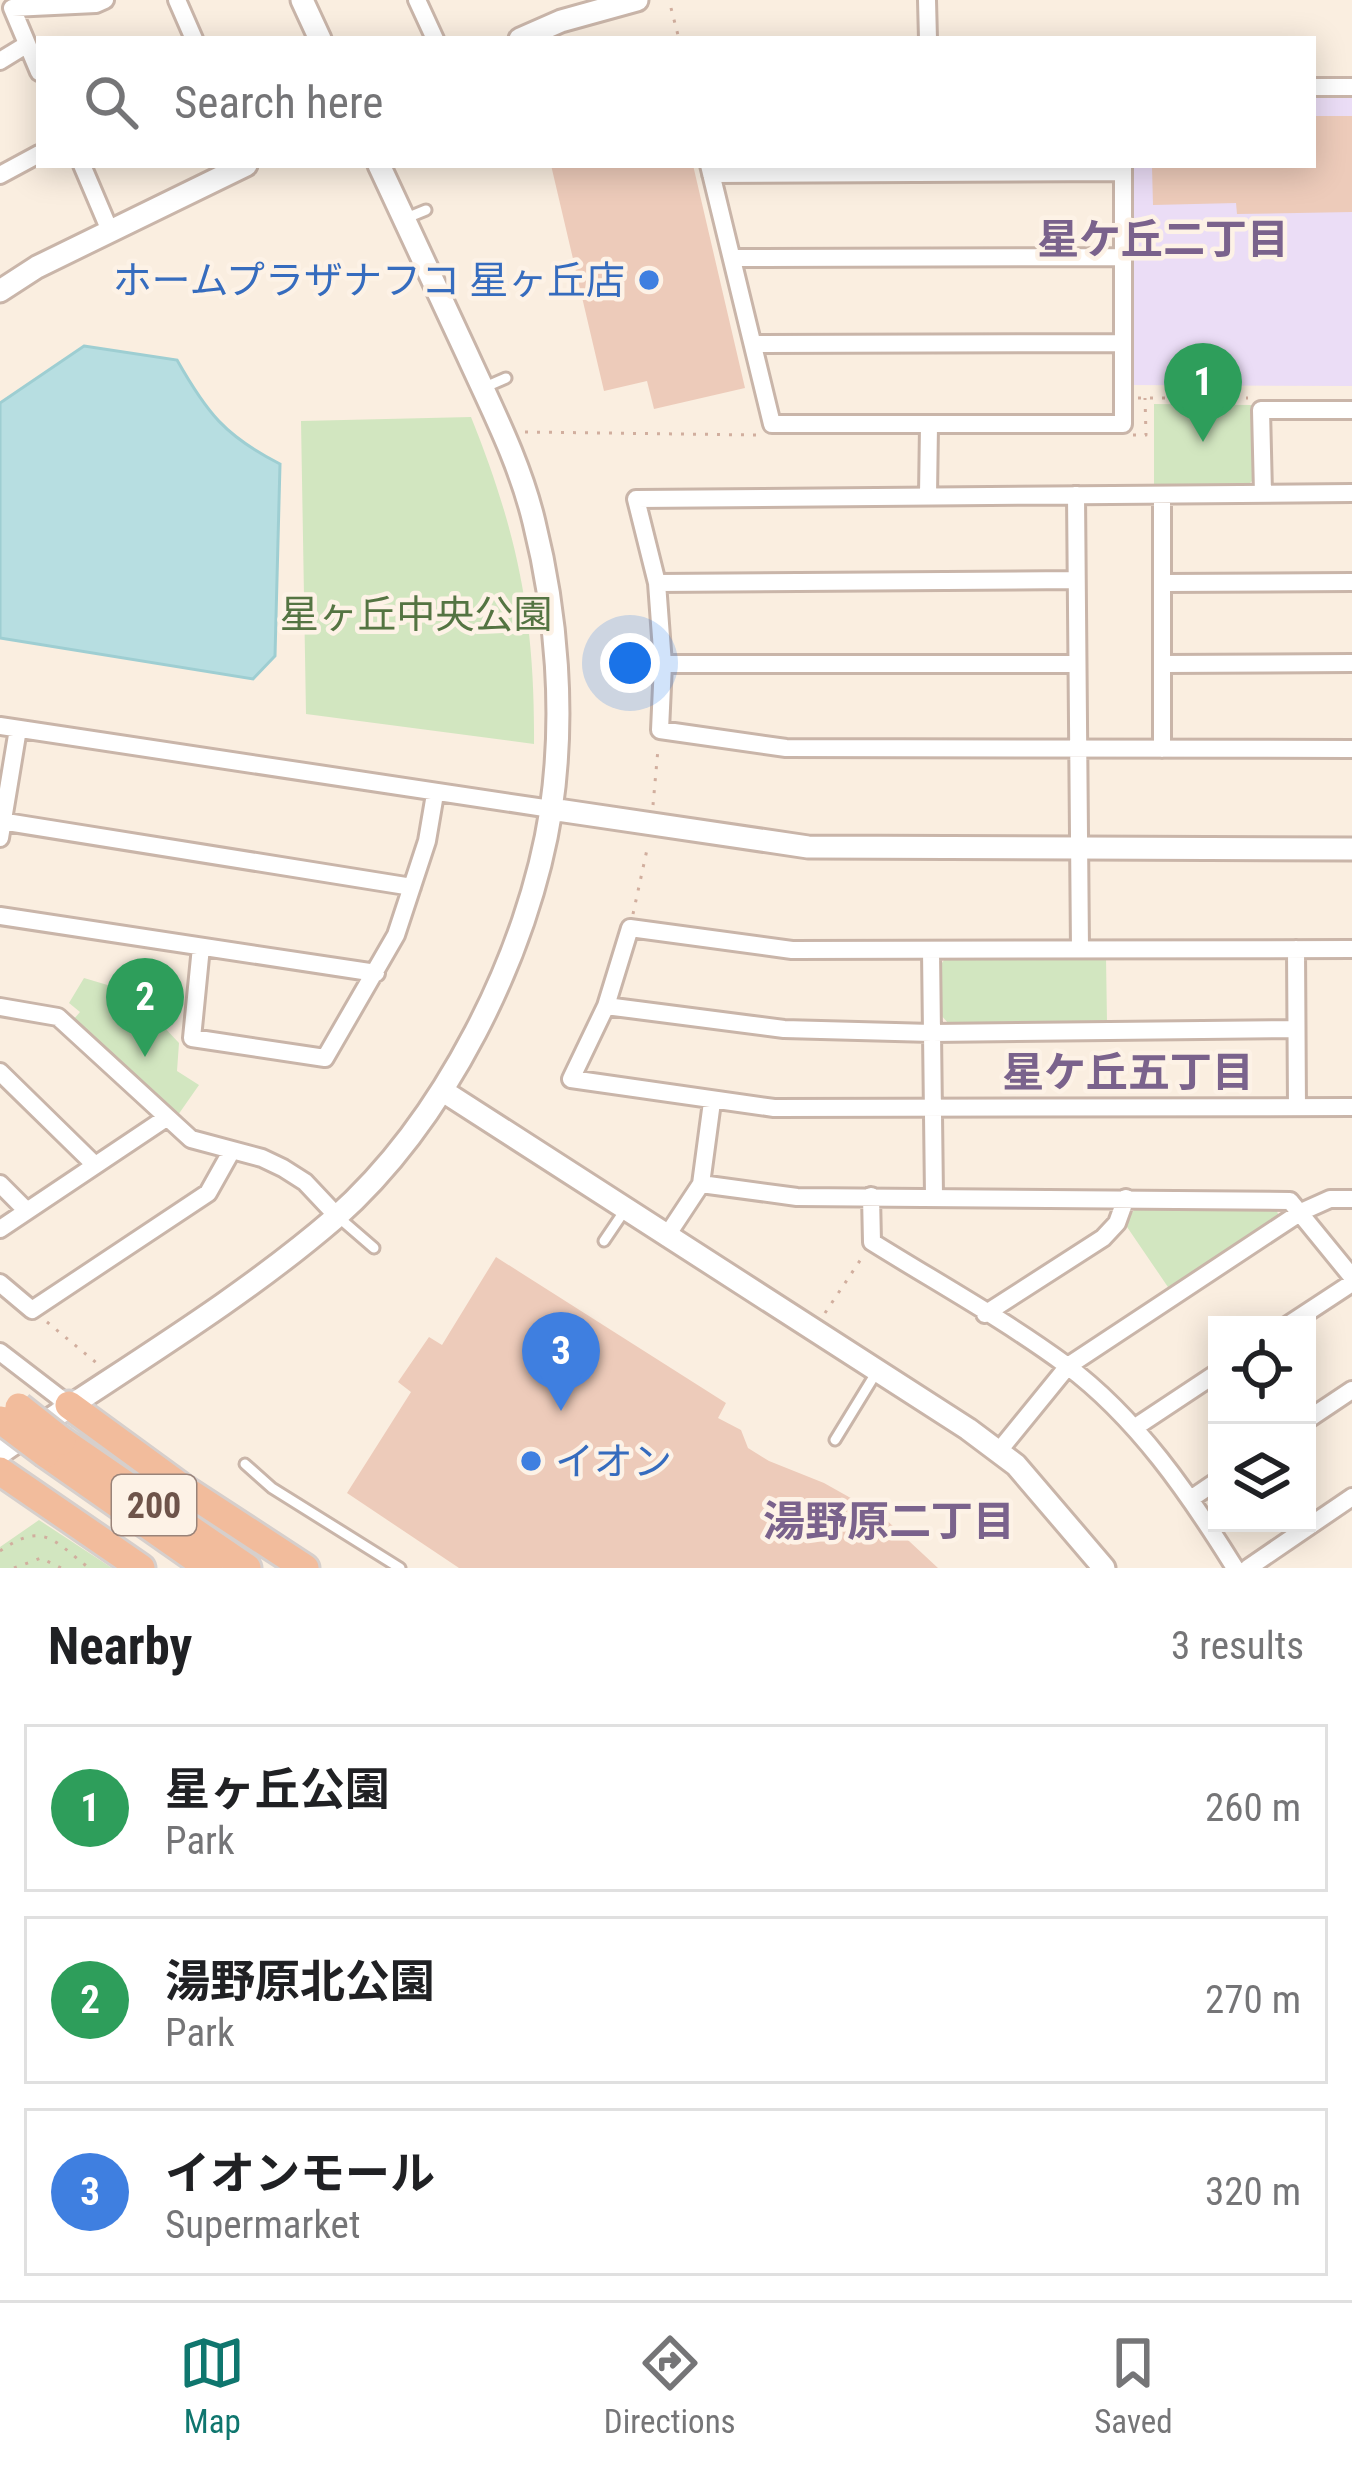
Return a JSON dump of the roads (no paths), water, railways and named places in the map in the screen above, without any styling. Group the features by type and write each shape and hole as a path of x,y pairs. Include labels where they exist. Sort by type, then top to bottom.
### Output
{"highway":[{"path":"69,1405 184,1489 305,1568"},
{"name":"200","path":"5,1409 209,1568"},
{"name":"200","path":"54,1448 247,1568"},
{"path":"0,1471 141,1568"}],"street":[{"path":"36,66 6,8 105,0"},
{"path":"177,0 193,36"},
{"path":"302,0 319,36"},
{"path":"417,0 434,36"},
{"path":"527,36 637,0"},
{"path":"927,0 928,36"},
{"path":"0,61 26,45"},
{"path":"1316,87 1352,87"},
{"path":"0,175 36,156"},
{"path":"83,168 110,230"},
{"path":"0,291 37,267 240,168"},
{"path":"0,1453 248,1286 337,1216 408,1138 443,1091 486,1014 535,882 551,809 557,667 534,521 510,447 380,168"},
{"path":"1123,168 1123,424 772,424 710,170 1123,168"},
{"path":"732,258 1122,257"},
{"path":"753,344 1123,343"},
{"path":"1263,493 1261,410 1352,410"},
{"path":"928,496 929,426"},
{"path":"1352,493 636,499 657,583 663,664 660,730 786,748 1352,749"},
{"path":"1076,495 1079,949"},
{"path":"1162,495 1162,749"},
{"path":"657,583 1076,580"},
{"path":"1163,583 1352,582"},
{"path":"663,664 1076,664"},
{"path":"1163,664 1352,664"},
{"path":"412,887 1,827 9,728 808,847 1352,849"},
{"path":"201,947 192,1038 325,1058 396,935 428,841 435,794"},
{"path":"0,916 376,973"},
{"path":"1352,949 792,950 630,928 606,1006 571,1079 774,1108 1352,1107"},
{"path":"1296,949 1297,1107"},
{"path":"932,951 934,1196"},
{"path":"606,1006 784,1029 932,1033 1296,1029"},
{"path":"0,1007 58,1017 191,1139 283,1168 305,1182 337,1216"},
{"path":"0,1072 95,1166"},
{"path":"443,1091 998,1452 1060,1514 1104,1568"},
{"path":"666,1237 701,1184 712,1102"},
{"path":"0,1229 166,1118"},
{"path":"0,1283 32,1310 208,1192 231,1152"},
{"path":"0,1184 27,1211"},
{"path":"701,1184 797,1197 1290,1201 1352,1280 1301,1316"},
{"path":"871,1196 872,1242 1068,1366 1134,1428 1192,1498 1235,1568"},
{"path":"985,1314 1103,1238 1117,1223 1126,1198"},
{"path":"998,1452 1068,1366 1301,1212 1330,1199 1352,1199"},
{"path":"0,1352 69,1405"},
{"path":"1134,1428 1208,1379"},
{"path":"1316,1414 1352,1390"},
{"path":"1192,1498 1208,1487"},
{"path":"1248,1568 1352,1497"}],"lane":[{"path":"404,219 426,210"},
{"path":"483,388 506,378"},
{"path":"604,1240 625,1210"},
{"path":"337,1216 374,1248"},
{"path":"835,1440 877,1371"},
{"path":"244,1465 272,1488 400,1568"}],"water":[{"path":"84,346 177,360 219,421 280,464 275,656 253,679 0,638 0,403"}],"place":[{"name":"ホームプラザナフコ 星ヶ丘店","path":"649,280"},
{"name":"星ヶ丘公園","path":"1203,442"},
{"name":"湯野原北公園","path":"145,1057"},
{"name":"イオンモール","path":"561,1411"},
{"name":"イオン","path":"531,1461"}],"district":[{"name":"星ケ丘二丁目","path":"1163,239"},
{"name":"星ケ丘五丁目","path":"1128,1072"},
{"name":"湯野原二丁目","path":"889,1521"}],"park label":[{"name":"星ヶ丘中央公園","path":"416,614"}]}
